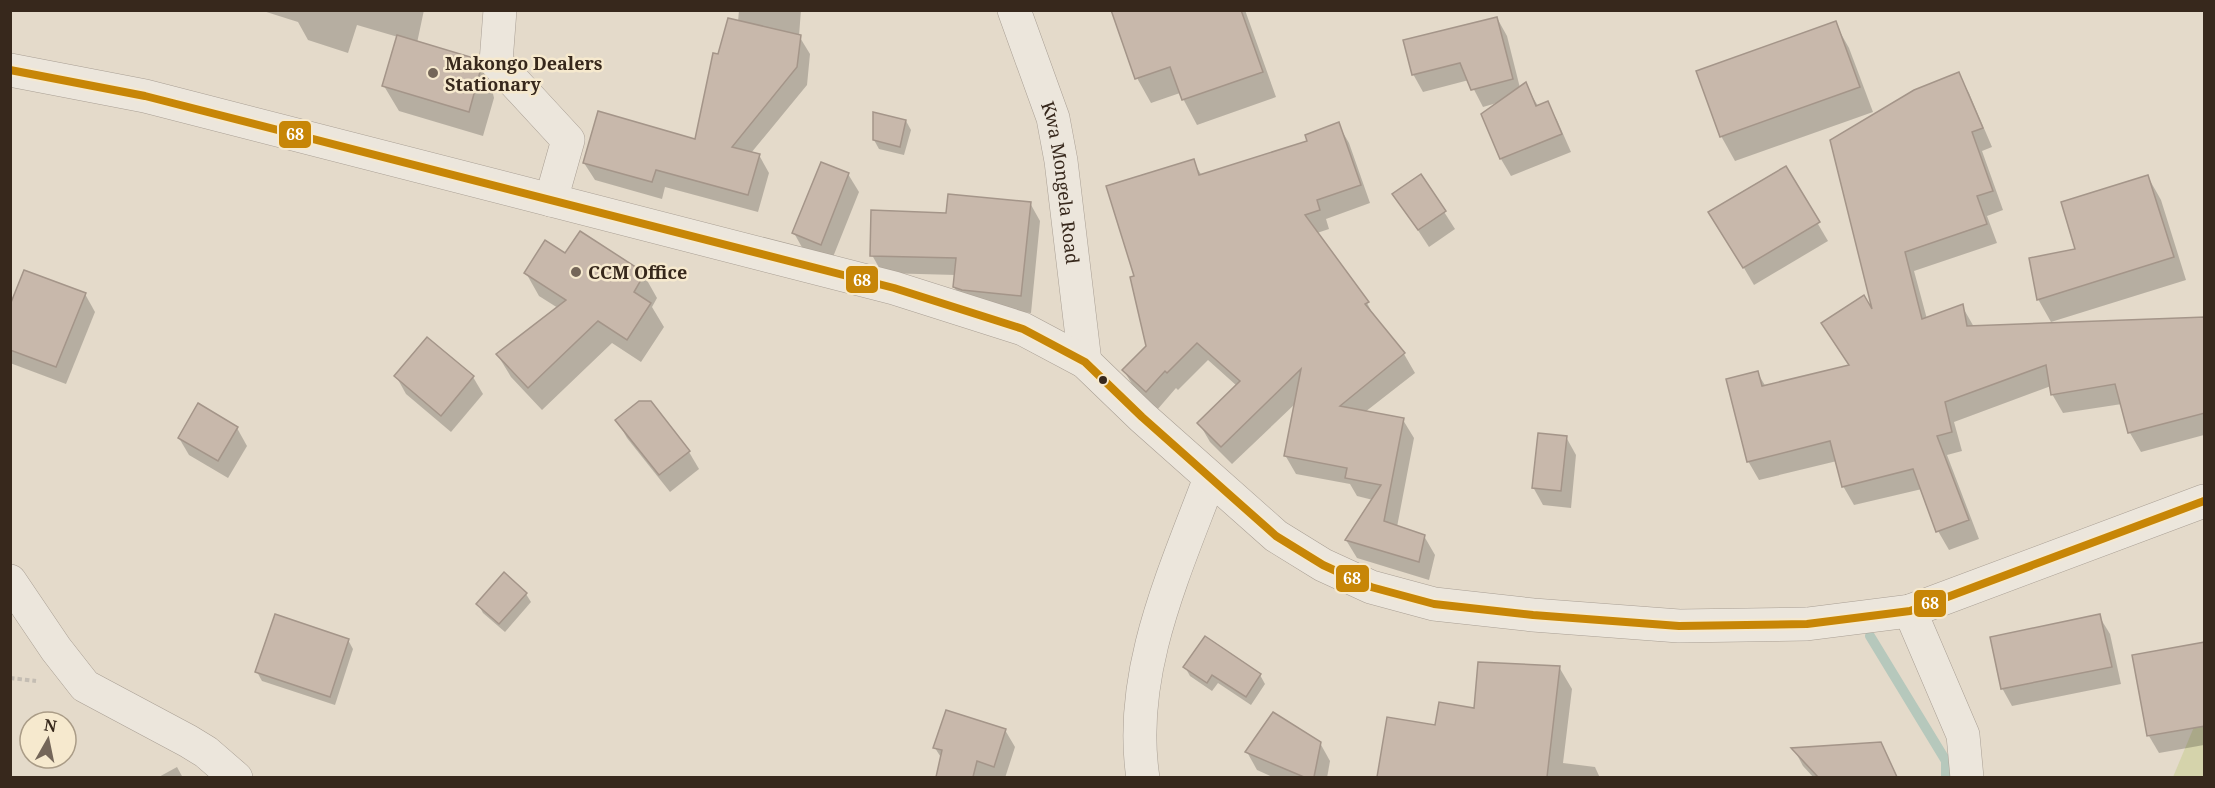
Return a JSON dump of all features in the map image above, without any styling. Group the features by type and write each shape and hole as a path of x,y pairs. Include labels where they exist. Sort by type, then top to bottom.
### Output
{"street":[{"path":"500,10 496,62 568,140 550,200"},
{"name":"Kwa Mongela Road","path":"1014,10 1053,118 1061,161 1085,362"},
{"path":"10,70 145,96 894,288 1023,329 1085,362 1276,536 1323,565 1371,587 1434,604 1533,615 1679,626 1807,624 1910,611 2205,501"},
{"path":"1143,777 1138,748 1140,706 1158,618 1210,478"},
{"path":"10,580 56,650 85,686 188,741 206,752 236,777"},
{"path":"1910,611 1963,735 1967,777"}],"shaded area":[{"path":"2204,703 2204,777 2173,777"}],"building":[{"path":"1111,10 1241,10 1263,72 1182,100 1170,67 1135,79"},
{"path":"1497,17 1513,79 1471,90 1460,63 1412,75 1403,40"},
{"path":"728,18 801,35 797,67 732,147 760,154 748,195 656,170 652,182 583,163 598,111 695,139 713,53 718,54"},
{"path":"1836,21 1860,87 1720,137 1696,71"},
{"name":"Makongo Dealers Stationary","path":"397,35 477,59 480,72 469,112 382,86"},
{"path":"1959,72 1983,128 1972,132 1993,191 1977,196 1987,224 1905,252 1922,319 1963,304 1967,326 2205,317 2205,413 2128,433 2115,384 2051,395 2046,365 1945,402 1952,432 1937,436 1969,520 1936,532 1913,469 1842,487 1830,441 1747,462 1726,379 1758,371 1762,386 1849,365 1821,323 1864,295 1872,309 1830,140 1914,90"},
{"path":"1526,82 1536,106 1548,101 1562,134 1500,159 1481,114"},
{"path":"873,112 906,120 900,147 873,140"},
{"path":"1339,122 1361,185 1317,200 1320,210 1305,215 1369,302 1365,304 1405,353 1340,406 1404,418 1384,521 1425,535 1419,562 1345,540 1381,485 1345,478 1347,468 1284,456 1301,369 1221,447 1197,423 1240,381 1197,343 1167,373 1165,371 1146,392 1122,370 1146,346 1130,277 1134,276 1106,186 1194,159 1199,175 1307,141 1305,135"},
{"path":"821,162 849,173 821,245 792,233"},
{"path":"1786,166 1820,222 1743,268 1708,212"},
{"path":"1421,174 1446,211 1418,230 1392,194"},
{"path":"2148,175 2174,257 2037,300 2029,258 2075,249 2061,202"},
{"path":"948,194 1031,202 1021,296 953,287 956,258 870,256 871,210 946,213"},
{"path":"580,231 645,273 634,292 651,303 627,340 598,321 528,388 496,354 566,300 524,273 545,240 565,253"},
{"path":"24,270 86,293 56,367 10,350 10,305"},
{"path":"427,337 474,376 441,416 394,376"},
{"path":"639,401 651,401 690,451 659,475 615,420"},
{"path":"198,403 238,427 218,461 178,438"},
{"path":"1538,433 1567,436 1561,491 1532,488"},
{"path":"504,572 527,593 499,624 476,604"},
{"path":"275,614 349,639 330,697 255,672"},
{"path":"2100,614 2112,667 2001,689 1990,637"},
{"path":"1205,636 1261,674 1246,697 1212,675 1207,683 1183,667"},
{"path":"2205,642 2205,726 2147,736 2132,655"},
{"path":"1478,662 1560,666 1547,777 1377,777 1387,717 1435,725 1439,702 1474,708"},
{"path":"946,710 1006,729 994,767 977,761 973,777 936,777 942,750 933,748"},
{"path":"1273,712 1321,742 1314,777 1304,777 1245,752"},
{"path":"1881,742 1897,777 1818,777 1791,748"}],"waterway":[{"path":"1870,636 1946,761 1946,778"}],"transit line":[{"name":"68","path":"10,70 145,96 894,288 1023,329 1085,362 1142,417 1276,536 1323,565 1371,587 1434,604 1533,615 1679,626 1807,624 1910,611 2204,501"}],"place":[{"name":"Makongo Dealers Stationary","path":"433,73"},
{"name":"CCM Office","path":"576,272"}]}
